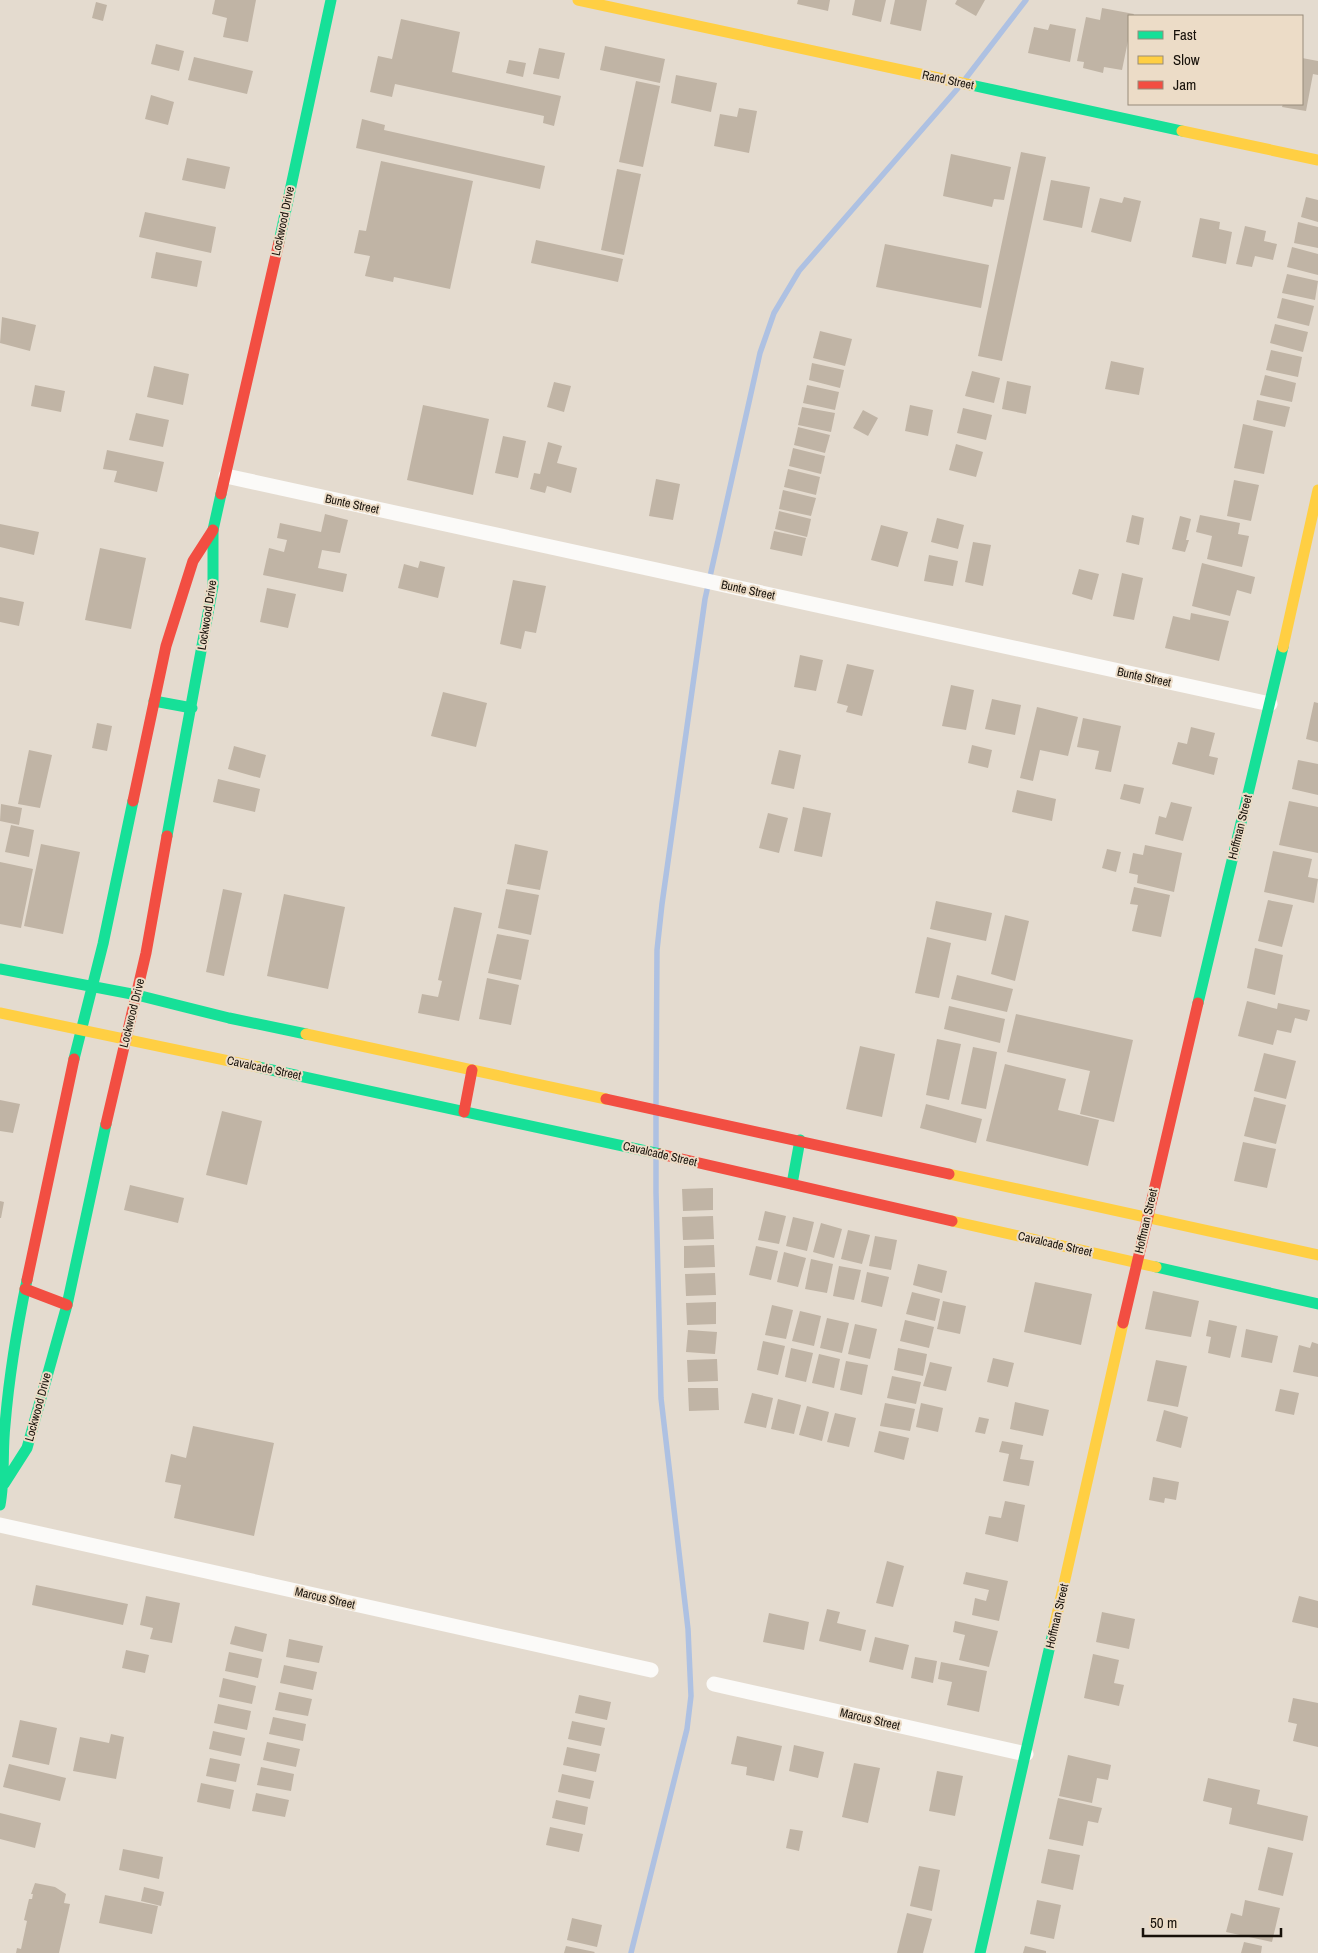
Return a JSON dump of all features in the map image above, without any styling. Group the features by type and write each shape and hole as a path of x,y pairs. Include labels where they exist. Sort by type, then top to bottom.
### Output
{"main road":[{"name":"Lockwood Drive","path":"4,1484 27,1448 67,1305 96,1164 146,952 213,586 213,530 252,366 331,0"},
{"name":"Rand Street","path":"578,0 1318,160"},
{"name":"Hoffman Street","path":"980,1953 1146,1216 1270,704 1318,490"},
{"name":"Lockwood Drive","path":"0,1504 4,1484 3,1443 8,1386 25,1289 68,1084 94,986 166,646 193,561 213,530"},
{"path":"154,701 192,708"},
{"path":"0,969 136,995 229,1018 800,1140 1318,1255"},
{"name":"Cavalcade Street","path":"0,1013 125,1038 671,1156 1318,1304"},
{"path":"464,1112 472,1070"},
{"path":"792,1184 800,1140"},
{"path":"25,1289 67,1305"}],"street":[{"name":"Bunte Street","path":"226,476 1270,704"},
{"name":"Marcus Street","path":"0,1525 651,1670"},
{"name":"Marcus Street","path":"714,1684 1026,1754"}],"building":[{"path":"215,0 256,0 248,42 223,37 227,18 212,14"},
{"path":"798,0 830,0 828,11 797,4"},
{"path":"855,0 886,0 881,22 852,15"},
{"path":"895,0 927,0 921,31 890,24"},
{"path":"957,0 985,0 976,16 955,4"},
{"path":"96,2 107,5 103,21 92,18"},
{"path":"1102,8 1134,14 1128,15 1128,41 1122,70 1104,67 1103,73 1083,68 1084,62 1077,61 1086,17 1100,20"},
{"path":"401,19 460,32 452,72 561,96 554,126 543,123 544,116 395,84 392,97 370,92 378,56 392,59"},
{"path":"1050,24 1076,29 1070,62 1028,53 1034,27 1048,30"},
{"path":"156,44 184,51 179,71 151,64"},
{"path":"605,46 665,59 660,83 600,70"},
{"path":"539,48 565,53 559,79 533,74"},
{"path":"194,57 253,71 247,94 188,80"},
{"path":"1303,58 1318,61 1318,75 1313,74 1306,111 1282,107 1283,105 1303,105"},
{"path":"509,60 526,63 523,77 506,73"},
{"path":"676,75 717,83 711,112 671,103"},
{"path":"636,81 660,86 643,167 619,162"},
{"path":"151,95 174,102 168,125 145,119"},
{"path":"739,108 757,111 749,153 714,146 720,114 737,117"},
{"path":"362,119 385,125 384,130 545,166 540,189 356,148"},
{"path":"1021,152 1046,157 1002,361 978,356"},
{"path":"951,154 1011,167 1004,200 994,199 992,207 943,196"},
{"path":"187,158 230,167 225,189 182,180"},
{"path":"381,161 473,181 450,289 394,277 393,282 365,276 370,256 354,253 359,230 366,231"},
{"path":"617,169 641,174 624,255 601,250"},
{"path":"1051,180 1090,187 1082,228 1043,220"},
{"path":"1124,197 1141,201 1131,242 1091,232 1100,198 1122,203"},
{"path":"1306,197 1318,200 1318,222 1301,217"},
{"path":"145,212 216,227 211,253 139,237"},
{"path":"1200,218 1220,222 1219,229 1232,232 1226,264 1192,257"},
{"path":"1298,222 1318,227 1318,248 1294,243"},
{"path":"1245,226 1266,231 1264,241 1277,244 1273,260 1255,256 1252,267 1236,264"},
{"path":"536,240 623,259 618,282 531,263"},
{"path":"885,244 989,265 981,308 876,287"},
{"path":"1292,247 1318,254 1318,275 1287,267"},
{"path":"156,252 202,261 197,287 151,278"},
{"path":"1287,274 1318,281 1315,300 1282,293"},
{"path":"1282,298 1314,306 1309,326 1277,318"},
{"path":"2,317 36,325 30,351 0,343"},
{"path":"1275,324 1308,332 1303,352 1270,343"},
{"path":"820,331 852,339 845,366 813,358"},
{"path":"1271,350 1302,357 1298,377 1266,370"},
{"path":"1111,361 1144,368 1139,395 1105,389"},
{"path":"812,363 844,370 840,388 809,380"},
{"path":"154,366 189,374 183,405 147,397"},
{"path":"972,371 1000,378 994,403 965,396"},
{"path":"1265,375 1296,383 1292,402 1260,395"},
{"path":"1007,381 1031,386 1026,414 1002,409"},
{"path":"554,382 571,386 564,412 547,407"},
{"path":"35,385 65,391 61,412 31,406"},
{"path":"807,385 839,392 835,410 803,403"},
{"path":"1257,400 1290,407 1285,427 1253,420"},
{"path":"423,405 489,419 473,495 407,480"},
{"path":"910,405 933,410 928,436 905,431"},
{"path":"802,407 835,413 831,432 798,425"},
{"path":"963,408 992,415 986,440 957,433"},
{"path":"863,410 878,418 868,436 853,428"},
{"path":"136,413 169,420 163,447 129,440"},
{"path":"1243,424 1273,431 1264,474 1234,468"},
{"path":"798,427 830,435 825,453 794,445"},
{"path":"503,436 526,441 518,478 495,473"},
{"path":"548,442 562,446 557,463 577,468 571,493 547,486 545,493 530,489 534,473 540,474"},
{"path":"956,444 983,452 976,477 949,470"},
{"path":"793,448 825,456 821,474 789,466"},
{"path":"107,450 164,462 157,492 114,482 117,471 103,469"},
{"path":"788,469 820,477 816,495 784,487"},
{"path":"656,479 680,484 673,520 649,516"},
{"path":"1234,480 1259,485 1251,521 1227,516"},
{"path":"783,490 816,498 811,516 779,509"},
{"path":"779,511 811,519 807,537 775,529"},
{"path":"325,514 348,520 340,553 322,550 318,568 347,574 343,592 263,575 269,548 284,552 287,540 277,538 280,523 321,532"},
{"path":"1132,515 1144,518 1139,545 1126,542"},
{"path":"1200,515 1240,523 1238,534 1249,536 1242,567 1207,559 1212,536 1196,532"},
{"path":"1180,516 1191,519 1186,540 1189,540 1185,552 1172,549"},
{"path":"937,518 964,525 958,549 931,542"},
{"path":"0,524 39,532 34,555 0,547"},
{"path":"881,525 908,532 898,567 871,560"},
{"path":"774,531 806,538 802,556 770,549"},
{"path":"973,542 991,545 983,586 965,582"},
{"path":"100,548 146,558 131,629 85,620"},
{"path":"929,555 958,561 953,586 924,581"},
{"path":"420,561 445,567 438,598 398,588 404,564 418,568"},
{"path":"1202,563 1255,577 1251,594 1237,590 1230,616 1192,606"},
{"path":"1079,569 1099,574 1092,600 1072,594"},
{"path":"1122,573 1143,578 1134,620 1113,616"},
{"path":"513,580 546,586 536,633 525,631 521,649 500,644"},
{"path":"267,588 296,594 288,628 260,622"},
{"path":"0,597 24,602 19,626 0,622"},
{"path":"1191,613 1229,621 1219,661 1165,648 1173,616 1190,620"},
{"path":"800,655 823,660 816,691 794,687"},
{"path":"847,664 874,670 862,716 846,712 848,706 837,703"},
{"path":"951,685 974,690 966,730 942,726"},
{"path":"443,692 487,703 476,747 431,736"},
{"path":"992,699 1021,705 1015,735 985,729"},
{"path":"1314,702 1318,703 1318,742 1306,739"},
{"path":"1037,707 1078,717 1068,756 1040,750 1033,781 1020,778"},
{"path":"1083,718 1121,726 1111,772 1095,769 1099,751 1077,747"},
{"path":"97,723 112,726 107,751 92,748"},
{"path":"1191,727 1215,733 1209,756 1218,758 1214,775 1172,764 1178,742 1187,744"},
{"path":"972,745 992,750 988,768 968,763"},
{"path":"234,746 266,755 260,778 228,769"},
{"path":"29,750 52,755 40,808 18,804"},
{"path":"779,750 801,755 794,789 771,784"},
{"path":"1298,760 1318,764 1318,795 1292,789"},
{"path":"218,779 260,789 255,812 213,802"},
{"path":"1124,784 1144,788 1140,804 1120,799"},
{"path":"1017,790 1056,799 1052,821 1012,812"},
{"path":"1289,801 1318,807 1318,853 1279,845"},
{"path":"1171,802 1192,807 1183,841 1155,834 1159,816 1166,818"},
{"path":"1,804 22,808 19,825 0,821"},
{"path":"803,807 831,813 822,857 794,851"},
{"path":"768,813 788,818 779,853 759,848"},
{"path":"11,825 34,830 29,857 5,852"},
{"path":"41,844 80,852 63,934 24,926"},
{"path":"515,844 548,851 540,890 507,884"},
{"path":"1145,845 1182,853 1174,892 1137,883 1138,875 1129,873 1133,853 1143,855"},
{"path":"1107,849 1121,852 1116,872 1102,868"},
{"path":"1273,851 1312,859 1308,877 1318,879 1314,903 1264,892"},
{"path":"0,862 33,869 21,928 0,924"},
{"path":"1134,887 1170,895 1161,937 1132,931 1138,905 1130,904"},
{"path":"223,889 242,893 224,976 206,972"},
{"path":"506,889 539,895 531,935 498,928"},
{"path":"284,894 345,907 328,989 267,976"},
{"path":"1268,900 1293,905 1282,947 1258,941"},
{"path":"936,901 992,913 986,941 930,929"},
{"path":"454,907 482,913 459,1021 418,1013 422,994 438,997 442,981 438,980"},
{"path":"1005,915 1029,921 1015,981 991,974"},
{"path":"497,934 529,940 521,980 488,973"},
{"path":"927,937 951,943 939,998 915,993"},
{"path":"1255,948 1283,955 1275,995 1247,988"},
{"path":"957,975 1013,989 1007,1012 951,999"},
{"path":"487,978 519,985 511,1025 479,1019"},
{"path":"1247,1001 1277,1009 1278,1003 1310,1010 1307,1021 1295,1018 1291,1033 1277,1030 1273,1045 1238,1036"},
{"path":"949,1006 1005,1019 1000,1043 944,1029"},
{"path":"1016,1014 1133,1040 1114,1122 1080,1114 1090,1071 1007,1052"},
{"path":"937,1039 961,1044 949,1100 926,1095"},
{"path":"860,1046 895,1054 882,1117 846,1109"},
{"path":"973,1047 997,1052 986,1109 961,1104"},
{"path":"1264,1053 1296,1061 1286,1099 1254,1091"},
{"path":"1005,1064 1066,1079 1058,1110 1099,1120 1088,1166 986,1141"},
{"path":"1254,1097 1286,1105 1276,1144 1244,1136"},
{"path":"0,1100 20,1104 13,1133 0,1131"},
{"path":"926,1104 982,1119 976,1143 920,1128"},
{"path":"222,1111 262,1121 247,1185 206,1175"},
{"path":"1243,1142 1276,1149 1267,1188 1234,1181"},
{"path":"130,1185 184,1198 178,1223 124,1210"},
{"path":"713,1188 713,1210 683,1211 682,1189"},
{"path":"0,1201 4,1202 1,1218 0,1218"},
{"path":"765,1211 786,1216 779,1244 758,1240"},
{"path":"713,1216 714,1239 683,1240 682,1217"},
{"path":"793,1217 814,1222 807,1251 786,1246"},
{"path":"821,1223 842,1229 834,1258 813,1252"},
{"path":"848,1230 870,1235 862,1264 841,1259"},
{"path":"875,1236 897,1240 891,1270 869,1266"},
{"path":"714,1245 715,1267 684,1268 684,1246"},
{"path":"756,1246 778,1251 771,1280 749,1275"},
{"path":"784,1252 806,1258 798,1287 777,1282"},
{"path":"811,1259 833,1264 827,1293 805,1289"},
{"path":"918,1264 947,1271 942,1293 913,1285"},
{"path":"839,1266 861,1270 854,1300 833,1296"},
{"path":"867,1272 889,1277 882,1307 861,1302"},
{"path":"715,1273 716,1295 686,1296 685,1274"},
{"path":"1035,1282 1092,1294 1081,1345 1024,1332"},
{"path":"1153,1291 1199,1301 1191,1337 1145,1329"},
{"path":"912,1292 940,1299 935,1321 906,1314"},
{"path":"943,1301 966,1306 960,1334 937,1329"},
{"path":"716,1302 716,1324 687,1325 686,1303"},
{"path":"772,1305 793,1310 786,1339 765,1335"},
{"path":"800,1311 821,1316 814,1346 792,1341"},
{"path":"827,1318 849,1323 842,1353 820,1348"},
{"path":"905,1320 934,1327 929,1348 900,1341"},
{"path":"1209,1320 1237,1326 1230,1358 1208,1353 1211,1337 1206,1336"},
{"path":"855,1324 877,1329 870,1359 848,1354"},
{"path":"1246,1329 1278,1336 1272,1363 1241,1357"},
{"path":"688,1330 717,1332 715,1354 686,1352"},
{"path":"763,1341 785,1346 778,1375 757,1370"},
{"path":"1312,1342 1318,1344 1318,1377 1293,1372 1299,1345 1310,1348"},
{"path":"791,1348 813,1353 806,1382 785,1377"},
{"path":"898,1348 927,1354 923,1376 894,1370"},
{"path":"819,1354 840,1359 834,1388 812,1383"},
{"path":"993,1358 1014,1363 1008,1387 987,1382"},
{"path":"717,1359 718,1381 688,1382 687,1360"},
{"path":"1156,1360 1187,1366 1178,1407 1147,1401"},
{"path":"846,1361 868,1365 862,1395 840,1390"},
{"path":"930,1362 952,1367 946,1391 923,1386"},
{"path":"892,1376 921,1382 916,1404 887,1398"},
{"path":"688,1388 718,1388 719,1410 689,1411"},
{"path":"1280,1389 1299,1393 1294,1415 1275,1411"},
{"path":"752,1393 773,1398 766,1428 744,1423"},
{"path":"778,1399 801,1405 794,1434 771,1429"},
{"path":"1015,1402 1049,1410 1043,1436 1010,1429"},
{"path":"885,1403 915,1409 910,1431 880,1426"},
{"path":"921,1403 943,1408 938,1432 916,1427"},
{"path":"807,1406 829,1412 822,1441 799,1435"},
{"path":"1164,1410 1188,1417 1181,1448 1156,1441"},
{"path":"835,1413 856,1418 849,1447 827,1442"},
{"path":"979,1417 989,1419 985,1434 975,1432"},
{"path":"193,1426 274,1443 254,1536 174,1518 181,1485 165,1482 171,1454 186,1458"},
{"path":"879,1431 909,1438 904,1460 874,1452"},
{"path":"1002,1441 1023,1445 1020,1459 1034,1461 1029,1486 1003,1481 1009,1454 999,1452"},
{"path":"1153,1477 1179,1482 1176,1500 1165,1498 1164,1503 1149,1500"},
{"path":"1005,1501 1025,1505 1018,1542 985,1534 989,1516 1001,1518"},
{"path":"887,1561 904,1566 893,1607 876,1603"},
{"path":"966,1572 1008,1581 999,1621 972,1615 975,1598 986,1601 989,1590 963,1584"},
{"path":"36,1585 128,1604 123,1625 32,1605"},
{"path":"146,1596 180,1603 172,1643 150,1639 153,1628 140,1625"},
{"path":"1299,1596 1318,1601 1318,1628 1292,1622"},
{"path":"827,1609 840,1612 837,1623 866,1630 861,1651 819,1641"},
{"path":"1102,1612 1135,1619 1129,1649 1096,1642"},
{"path":"769,1613 809,1622 804,1650 763,1642"},
{"path":"955,1621 998,1631 989,1667 959,1660 965,1635 953,1632"},
{"path":"235,1626 267,1634 263,1652 230,1644"},
{"path":"875,1637 909,1645 903,1670 869,1662"},
{"path":"289,1639 323,1646 319,1663 286,1657"},
{"path":"126,1650 149,1655 145,1673 122,1668"},
{"path":"229,1652 262,1659 258,1678 225,1671"},
{"path":"1093,1654 1119,1660 1114,1683 1124,1685 1119,1706 1084,1698"},
{"path":"915,1657 937,1661 933,1683 911,1678"},
{"path":"941,1662 987,1671 979,1712 947,1705 952,1682 938,1679"},
{"path":"284,1665 317,1672 313,1690 280,1683"},
{"path":"223,1678 256,1686 252,1704 219,1697"},
{"path":"279,1692 312,1699 308,1716 275,1710"},
{"path":"579,1695 611,1702 607,1720 575,1713"},
{"path":"1293,1698 1318,1703 1318,1747 1293,1741 1297,1724 1288,1722"},
{"path":"218,1704 251,1711 247,1730 214,1723"},
{"path":"273,1717 306,1724 303,1741 269,1734"},
{"path":"20,1720 57,1728 49,1765 12,1757"},
{"path":"572,1721 605,1728 601,1746 568,1739"},
{"path":"213,1731 245,1738 241,1756 209,1749"},
{"path":"111,1734 124,1737 116,1779 73,1771 80,1737 109,1743"},
{"path":"737,1736 782,1746 774,1781 746,1775 747,1767 731,1764"},
{"path":"267,1742 300,1749 296,1767 263,1760"},
{"path":"794,1745 824,1752 818,1778 789,1771"},
{"path":"567,1747 600,1754 596,1772 563,1765"},
{"path":"1068,1755 1111,1765 1108,1780 1097,1778 1092,1803 1059,1796"},
{"path":"210,1758 240,1764 236,1782 206,1776"},
{"path":"854,1763 880,1768 868,1823 842,1817"},
{"path":"9,1764 66,1778 60,1801 3,1787"},
{"path":"261,1767 294,1774 291,1791 257,1785"},
{"path":"937,1771 963,1776 955,1816 929,1811"},
{"path":"562,1774 594,1781 590,1799 558,1792"},
{"path":"1208,1778 1260,1790 1257,1804 1308,1816 1303,1841 1229,1824 1232,1808 1203,1801"},
{"path":"201,1783 234,1790 230,1809 197,1802"},
{"path":"256,1793 289,1800 285,1817 252,1811"},
{"path":"1058,1798 1102,1808 1098,1823 1088,1821 1083,1846 1049,1839"},
{"path":"556,1800 588,1807 585,1825 552,1818"},
{"path":"0,1813 41,1823 35,1848 0,1839"},
{"path":"550,1827 583,1834 579,1852 546,1845"},
{"path":"790,1829 803,1831 799,1851 786,1848"},
{"path":"1268,1847 1293,1853 1283,1896 1258,1890"},
{"path":"123,1849 163,1857 159,1879 119,1870"},
{"path":"1048,1849 1080,1855 1073,1890 1041,1883"},
{"path":"919,1866 940,1870 932,1911 910,1906"},
{"path":"35,1883 55,1887 66,1894 64,1903 70,1904 59,1953 16,1953 17,1948 21,1949 27,1921 24,1920 29,1899 32,1899 33,1894 31,1894"},
{"path":"144,1887 164,1892 161,1906 141,1901"},
{"path":"105,1895 158,1906 152,1934 99,1923"},
{"path":"1037,1900 1061,1905 1054,1939 1030,1934"},
{"path":"1245,1900 1280,1908 1272,1942 1226,1932 1231,1913 1242,1916"},
{"path":"907,1913 932,1919 923,1953 897,1953"},
{"path":"572,1918 602,1925 597,1947 567,1940"},
{"path":"1244,1942 1262,1946 1261,1953 1241,1953"},
{"path":"566,1946 595,1952 564,1953"},
{"path":"1025,1946 1046,1951 1046,1953 1023,1953"}],"waterway":[{"path":"966,78 1026,0"},
{"path":"656,1105 657,950 662,904 705,599 760,353 774,313 799,271 959,87"},
{"path":"631,1953 687,1729 691,1696 688,1629 661,1398 656,1114"}],"traffic: fast":[{"path":"279,242 331,0"},
{"path":"971,85 1182,131"},
{"path":"167,836 213,586 213,530 221,494"},
{"path":"1198,1003 1283,647"},
{"path":"154,701 192,708"},
{"path":"74,1059 103,944 133,801"},
{"path":"0,969 137,995 229,1018 306,1034"},
{"path":"258,1067 660,1154"},
{"path":"4,1484 27,1448 67,1305 106,1124"},
{"path":"792,1184 800,1140"},
{"path":"1156,1267 1318,1304"},
{"path":"0,1505 9,1388 27,1280"},
{"path":"980,1953 1054,1628"}],"traffic: slow":[{"path":"578,0 971,85"},
{"path":"1182,131 1318,160"},
{"path":"1283,647 1318,490"},
{"path":"0,1013 258,1067"},
{"path":"306,1034 606,1099"},
{"path":"949,1174 1318,1255"},
{"path":"952,1221 1156,1267"},
{"path":"1054,1628 1123,1323"}],"traffic: jam":[{"path":"221,494 279,242"},
{"path":"133,801 166,646 193,561 213,530"},
{"path":"106,1124 146,953 167,836"},
{"path":"1123,1323 1198,1003"},
{"path":"27,1280 74,1059"},
{"path":"464,1112 472,1070"},
{"path":"606,1099 949,1174"},
{"path":"660,1154 952,1221"},
{"path":"25,1289 67,1305"}]}
